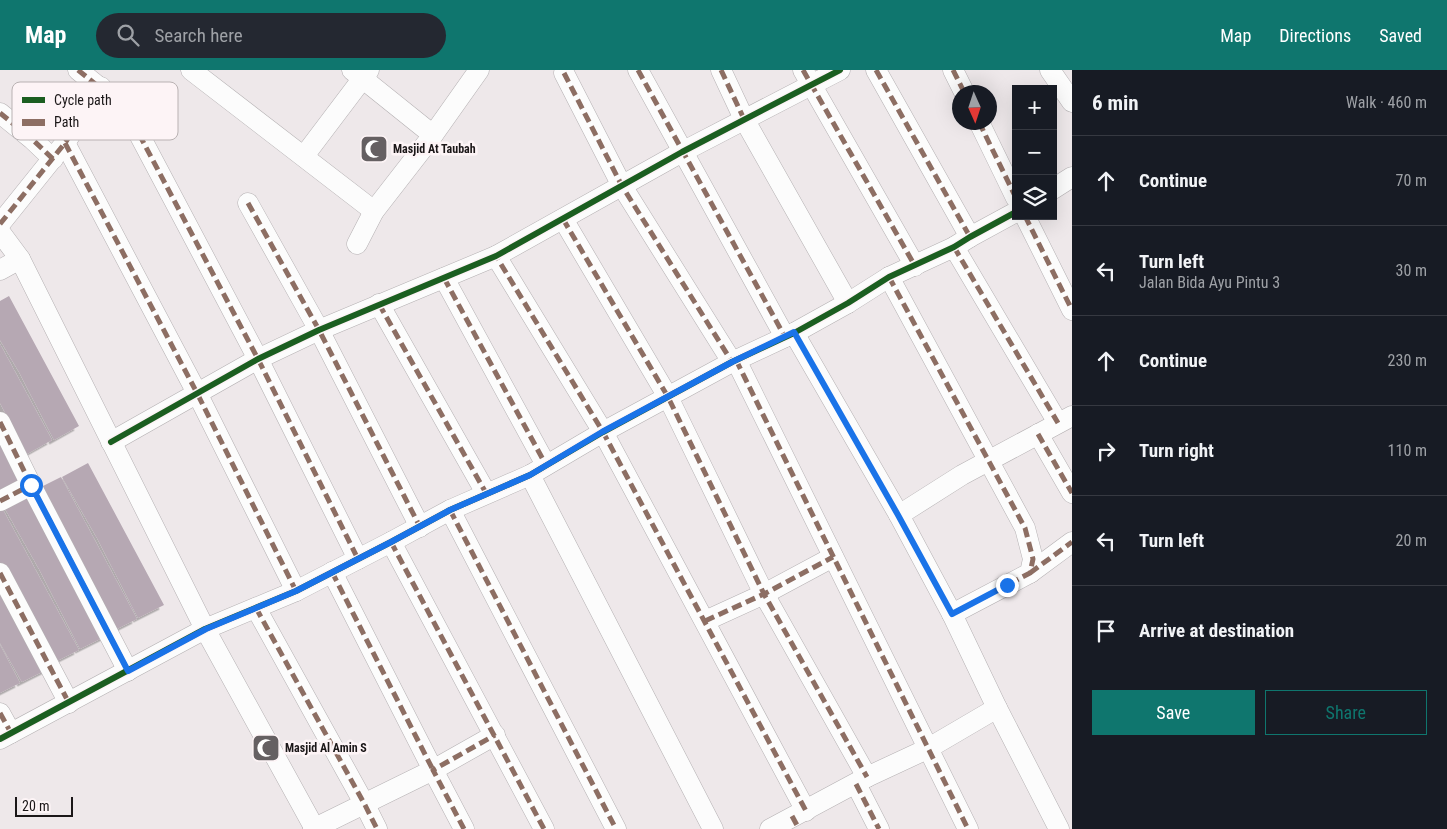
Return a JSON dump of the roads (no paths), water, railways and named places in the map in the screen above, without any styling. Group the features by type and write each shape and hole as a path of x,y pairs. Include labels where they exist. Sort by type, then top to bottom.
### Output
{"street":[{"path":"78,70 94,82"},
{"path":"192,70 374,211"},
{"path":"357,244 374,211 433,135 478,70"},
{"path":"638,70 682,152 898,515 952,614 997,708 1059,829"},
{"path":"721,70 744,119 848,304"},
{"path":"111,442 258,359 379,304 496,256 744,119 807,78 840,70"},
{"path":"876,70 962,242 1065,419 989,460 898,515"},
{"path":"953,70 960,85"},
{"path":"1050,70 1072,102"},
{"path":"304,156 362,73 433,135"},
{"path":"564,73 622,186 734,361 968,829"},
{"path":"807,78 915,266"},
{"path":"0,113 12,123"},
{"path":"982,130 1012,190"},
{"path":"33,140 52,159"},
{"path":"0,224 67,140"},
{"path":"142,140 258,359 358,559"},
{"path":"65,143 197,393 296,591"},
{"path":"1057,186 1072,177"},
{"path":"248,203 319,330 420,527"},
{"path":"0,714 5,736 206,629 296,591 450,510 538,470 602,432 734,361 790,335 848,304 889,277 915,266 1012,214"},
{"path":"563,219 668,397 764,594 862,781 879,829"},
{"path":"1027,220 1072,310"},
{"path":"0,232 20,259 206,629 314,829 433,770 495,735"},
{"path":"496,256 602,432 705,620 799,819"},
{"path":"0,270 20,259"},
{"path":"889,277 1025,528 1033,558 1030,573"},
{"path":"444,278 713,829"},
{"path":"379,304 486,493"},
{"path":"0,422 128,671"},
{"path":"1038,434 1072,493"},
{"path":"0,501 31,485"},
{"path":"450,510 616,829"},
{"path":"391,542 544,829"},
{"path":"952,614 1030,573 1072,542"},
{"path":"705,620 764,594 833,557"},
{"path":"332,572 464,829"},
{"path":"0,573 69,703"},
{"path":"256,608 366,804 378,829"},
{"path":"770,829 799,819 862,781 927,748 997,708"}],"place":[{"name":"Masjid At Taubah","path":"374,149"},
{"name":"Masjid Al Amin S","path":"266,748"}]}
